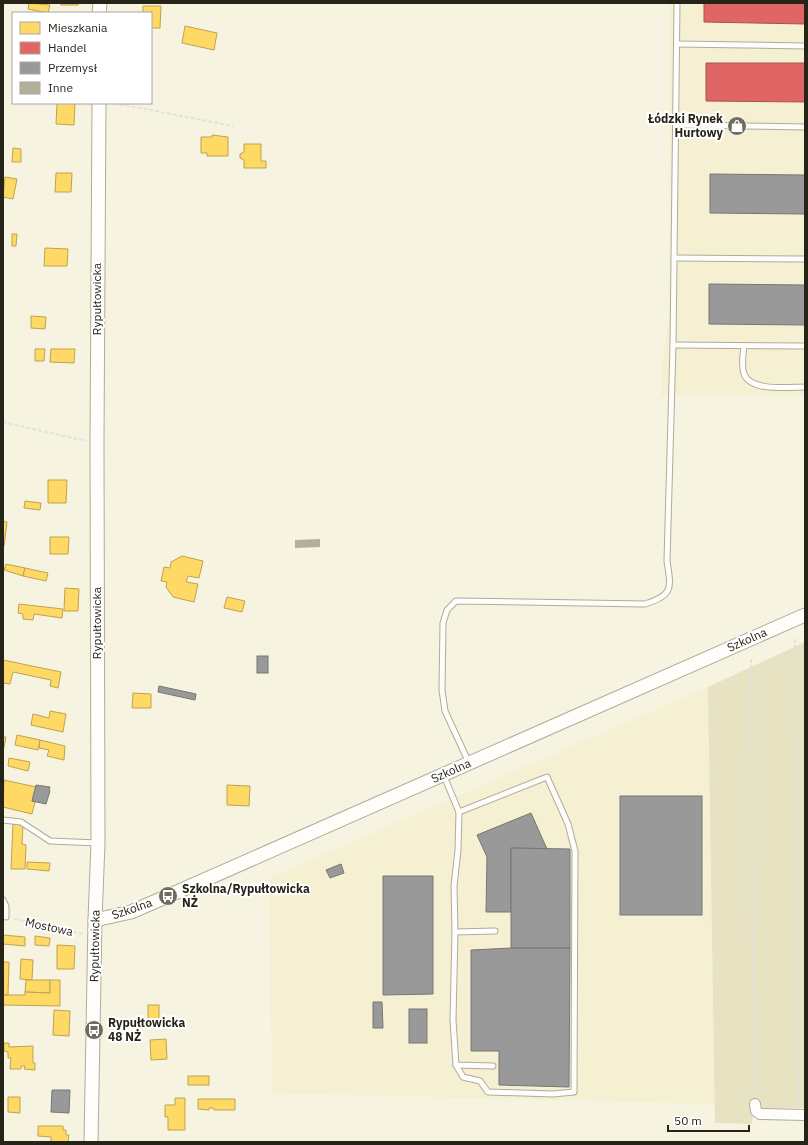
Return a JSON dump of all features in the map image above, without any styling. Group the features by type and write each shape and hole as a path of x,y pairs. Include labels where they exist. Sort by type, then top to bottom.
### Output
{"street":[{"name":"Rypułtowicka","path":"92,1142 95,920 98,843 97,443 99,104"},
{"name":"Szkolna","path":"95,920 112,917 137,909 805,615"},
{"path":"754,1104 756,1112 760,1114 802,1115"}],"lane":[{"path":"469,763 445,711 442,690 443,622 448,610 456,601 645,604 660,599 668,590 670,582 667,561 673,345 677,3"},
{"path":"677,44 805,46"},
{"path":"676,125 805,127"},
{"path":"674,258 805,259"},
{"path":"673,345 805,346"},
{"path":"744,346 743,368 745,376 751,382 764,386 805,387"},
{"path":"444,775 459,812 458,850 454,886 455,932 453,1020 456,1065 463,1077 480,1081 488,1092 553,1094 574,1092 575,851 568,824 548,777 459,812"},
{"path":"3,820 22,822 50,840 98,843"},
{"path":"3,900 6,906 6,918"},
{"path":"455,932 495,931"},
{"path":"456,1065 493,1066"}],"path":[{"path":"119,104 233,126"},
{"path":"3,422 97,443"},
{"path":"795,640 802,1115"},
{"path":"751,659 754,1104"},
{"name":"Mostowa","path":"6,918 95,936"}],"shaded area":[{"name":"Łódzki Rynek Hurtowy","path":"670,3 805,3 805,396 661,395 662,366 669,316"},
{"path":"805,642 805,1108 753,1108 752,1124 715,1123 708,687"},
{"path":"708,687 715,1104 272,1093 269,878"}],"building: Mieszkania":[{"path":"29,3 50,5 48,12 28,9"},
{"path":"61,3 78,3 78,5 61,5"},
{"path":"143,6 161,6 160,28 152,28 152,12 143,12"},
{"path":"185,26 217,33 214,50 182,43"},
{"path":"57,104 75,104 74,125 56,124"},
{"path":"212,135 228,137 228,156 207,156 207,153 201,153 201,137 212,137"},
{"path":"244,144 261,144 261,161 266,161 266,168 244,168 244,160 240,158 240,154 244,152"},
{"path":"13,148 21,149 21,162 12,162"},
{"path":"56,173 72,173 71,192 55,192"},
{"path":"5,177 17,179 13,199 3,197"},
{"path":"12,234 17,234 16,246 12,246"},
{"path":"45,248 68,249 67,266 44,266"},
{"path":"31,316 46,317 45,329 31,328"},
{"path":"35,349 45,349 44,361 35,361"},
{"path":"51,349 75,349 74,363 50,362"},
{"path":"48,480 67,480 66,503 48,503"},
{"path":"25,501 41,503 40,510 24,508"},
{"path":"3,521 7,522 4,546 3,545"},
{"path":"50,537 69,537 68,554 50,554"},
{"path":"182,556 203,561 199,578 188,576 186,582 198,584 194,602 173,597 166,587 167,582 161,581 164,567 170,568 171,562"},
{"path":"6,564 25,568 23,576 4,570"},
{"path":"25,568 48,573 46,581 23,576"},
{"path":"65,588 79,589 78,611 64,611"},
{"path":"227,597 245,601 242,612 224,608"},
{"path":"19,604 63,609 62,618 34,614 33,620 23,619 23,614 18,613"},
{"path":"3,660 61,672 58,688 50,686 51,680 13,672 10,684 3,683"},
{"path":"133,693 151,694 151,708 132,708"},
{"path":"50,711 66,714 63,732 31,725 33,714 49,718"},
{"path":"17,735 40,740 38,750 15,745"},
{"path":"3,737 6,737 3,752"},
{"path":"40,740 65,746 64,760 47,756 49,750 39,748"},
{"path":"9,758 30,762 28,771 8,766"},
{"path":"4,780 36,787 32,801 35,802 32,814 3,807"},
{"path":"227,785 250,786 249,806 227,805"},
{"path":"13,824 23,825 22,844 26,845 25,869 11,869"},
{"path":"27,862 50,863 49,871 27,869"},
{"path":"3,935 25,937 25,946 3,944"},
{"path":"35,936 50,938 49,946 35,945"},
{"path":"57,945 75,946 74,969 57,969"},
{"path":"21,959 33,960 32,980 20,979"},
{"path":"3,962 9,962 8,995 3,995"},
{"path":"26,980 50,980 50,993 25,992"},
{"path":"50,980 60,980 60,1006 3,1005 3,995 25,995 25,992 50,993"},
{"path":"148,1005 159,1005 159,1024 148,1024"},
{"path":"54,1010 70,1011 69,1036 53,1035"},
{"path":"166,1039 167,1059 151,1060 150,1040"},
{"path":"4,1043 9,1043 9,1047 33,1046 33,1063 35,1063 35,1070 24,1069 25,1066 21,1066 21,1069 10,1069 11,1058 8,1058 8,1052 4,1051"},
{"path":"188,1076 209,1076 209,1085 188,1085"},
{"path":"8,1097 20,1097 20,1113 8,1112"},
{"path":"175,1098 185,1098 185,1130 168,1130 168,1117 165,1117 165,1105 175,1105"},
{"path":"198,1099 235,1099 235,1110 214,1110 213,1108 209,1108 209,1110 198,1109"},
{"path":"38,1126 63,1126 63,1130 66,1130 66,1135 69,1135 68,1142 51,1142 51,1137 38,1136"}],"building: Handel":[{"path":"704,3 805,3 805,24 704,22"},
{"path":"706,63 805,63 805,102 706,101"}],"building: Przemysł":[{"path":"710,174 805,175 805,214 710,213"},
{"path":"709,284 805,285 805,325 709,324"},
{"path":"257,656 268,656 268,673 257,673"},
{"path":"159,686 196,694 195,700 158,692"},
{"path":"36,785 50,787 46,804 32,801"},
{"path":"620,796 702,796 702,915 620,915"},
{"path":"531,813 547,849 511,848 511,912 486,912 487,857 477,835"},
{"path":"511,848 570,849 570,948 511,948"},
{"path":"341,864 344,873 330,878 326,870"},
{"path":"383,876 433,876 433,994 383,995"},
{"path":"570,948 569,1087 499,1085 499,1051 471,1051 471,950"},
{"path":"373,1002 382,1002 383,1028 373,1028"},
{"path":"409,1009 427,1009 427,1043 409,1043"},
{"path":"52,1090 70,1090 69,1113 51,1112"}],"building: Inne":[{"path":"320,539 320,547 295,548 295,540"}],"place":[{"name":"Łódzki Rynek Hurtowy","path":"737,126"},
{"name":"Szkolna/Rypułtowicka NŻ","path":"168,896"},
{"name":"Rypułtowicka 48 NŻ","path":"94,1030"}]}
